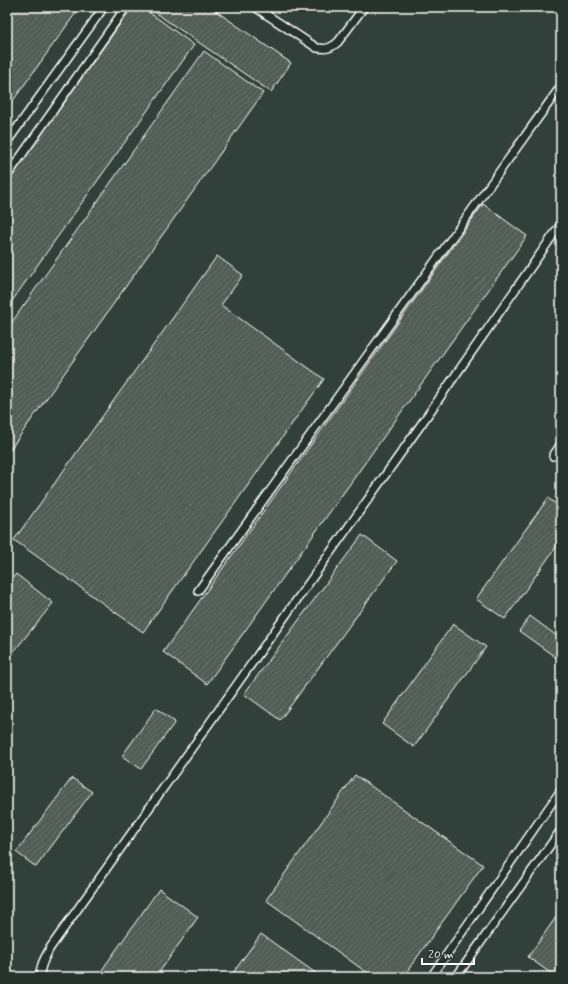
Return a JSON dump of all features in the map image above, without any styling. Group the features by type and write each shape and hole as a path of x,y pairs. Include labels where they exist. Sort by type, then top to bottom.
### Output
{"lane":[{"path":"7,142 104,7"},
{"path":"7,176 126,7"},
{"path":"255,7 317,48 326,49 333,47 338,42 364,7"},
{"path":"198,591 561,86"},
{"path":"41,977 40,974 42,964 50,948 425,420 561,224"},
{"path":"553,456 561,444"},
{"path":"431,977 561,790"},
{"path":"456,977 561,830"}],"shaded area":[{"path":"7,7 561,7 561,977 7,977"}],"building":[{"path":"7,7 80,7 7,109"},
{"path":"132,7 142,7 194,45 7,308 7,183"},
{"path":"147,7 210,7 291,63 271,92"},
{"path":"204,51 263,93 7,454 7,329"},
{"path":"483,204 527,236 207,684 163,652"},
{"path":"217,256 243,275 221,305 324,379 143,632 14,540"},
{"path":"548,498 561,508 561,540 505,619 476,599"},
{"path":"362,535 397,561 280,720 244,694"},
{"path":"16,574 53,603 7,660 7,585"},
{"path":"530,616 561,639 561,661 519,631"},
{"path":"453,624 486,647 414,747 382,724"},
{"path":"156,708 175,722 141,769 122,756"},
{"path":"355,775 483,865 403,977 373,977 266,900"},
{"path":"72,778 92,792 36,867 16,852"},
{"path":"159,889 198,917 156,977 97,977"},
{"path":"561,910 561,977 556,977 528,957"},
{"path":"261,934 321,977 230,977"}]}
